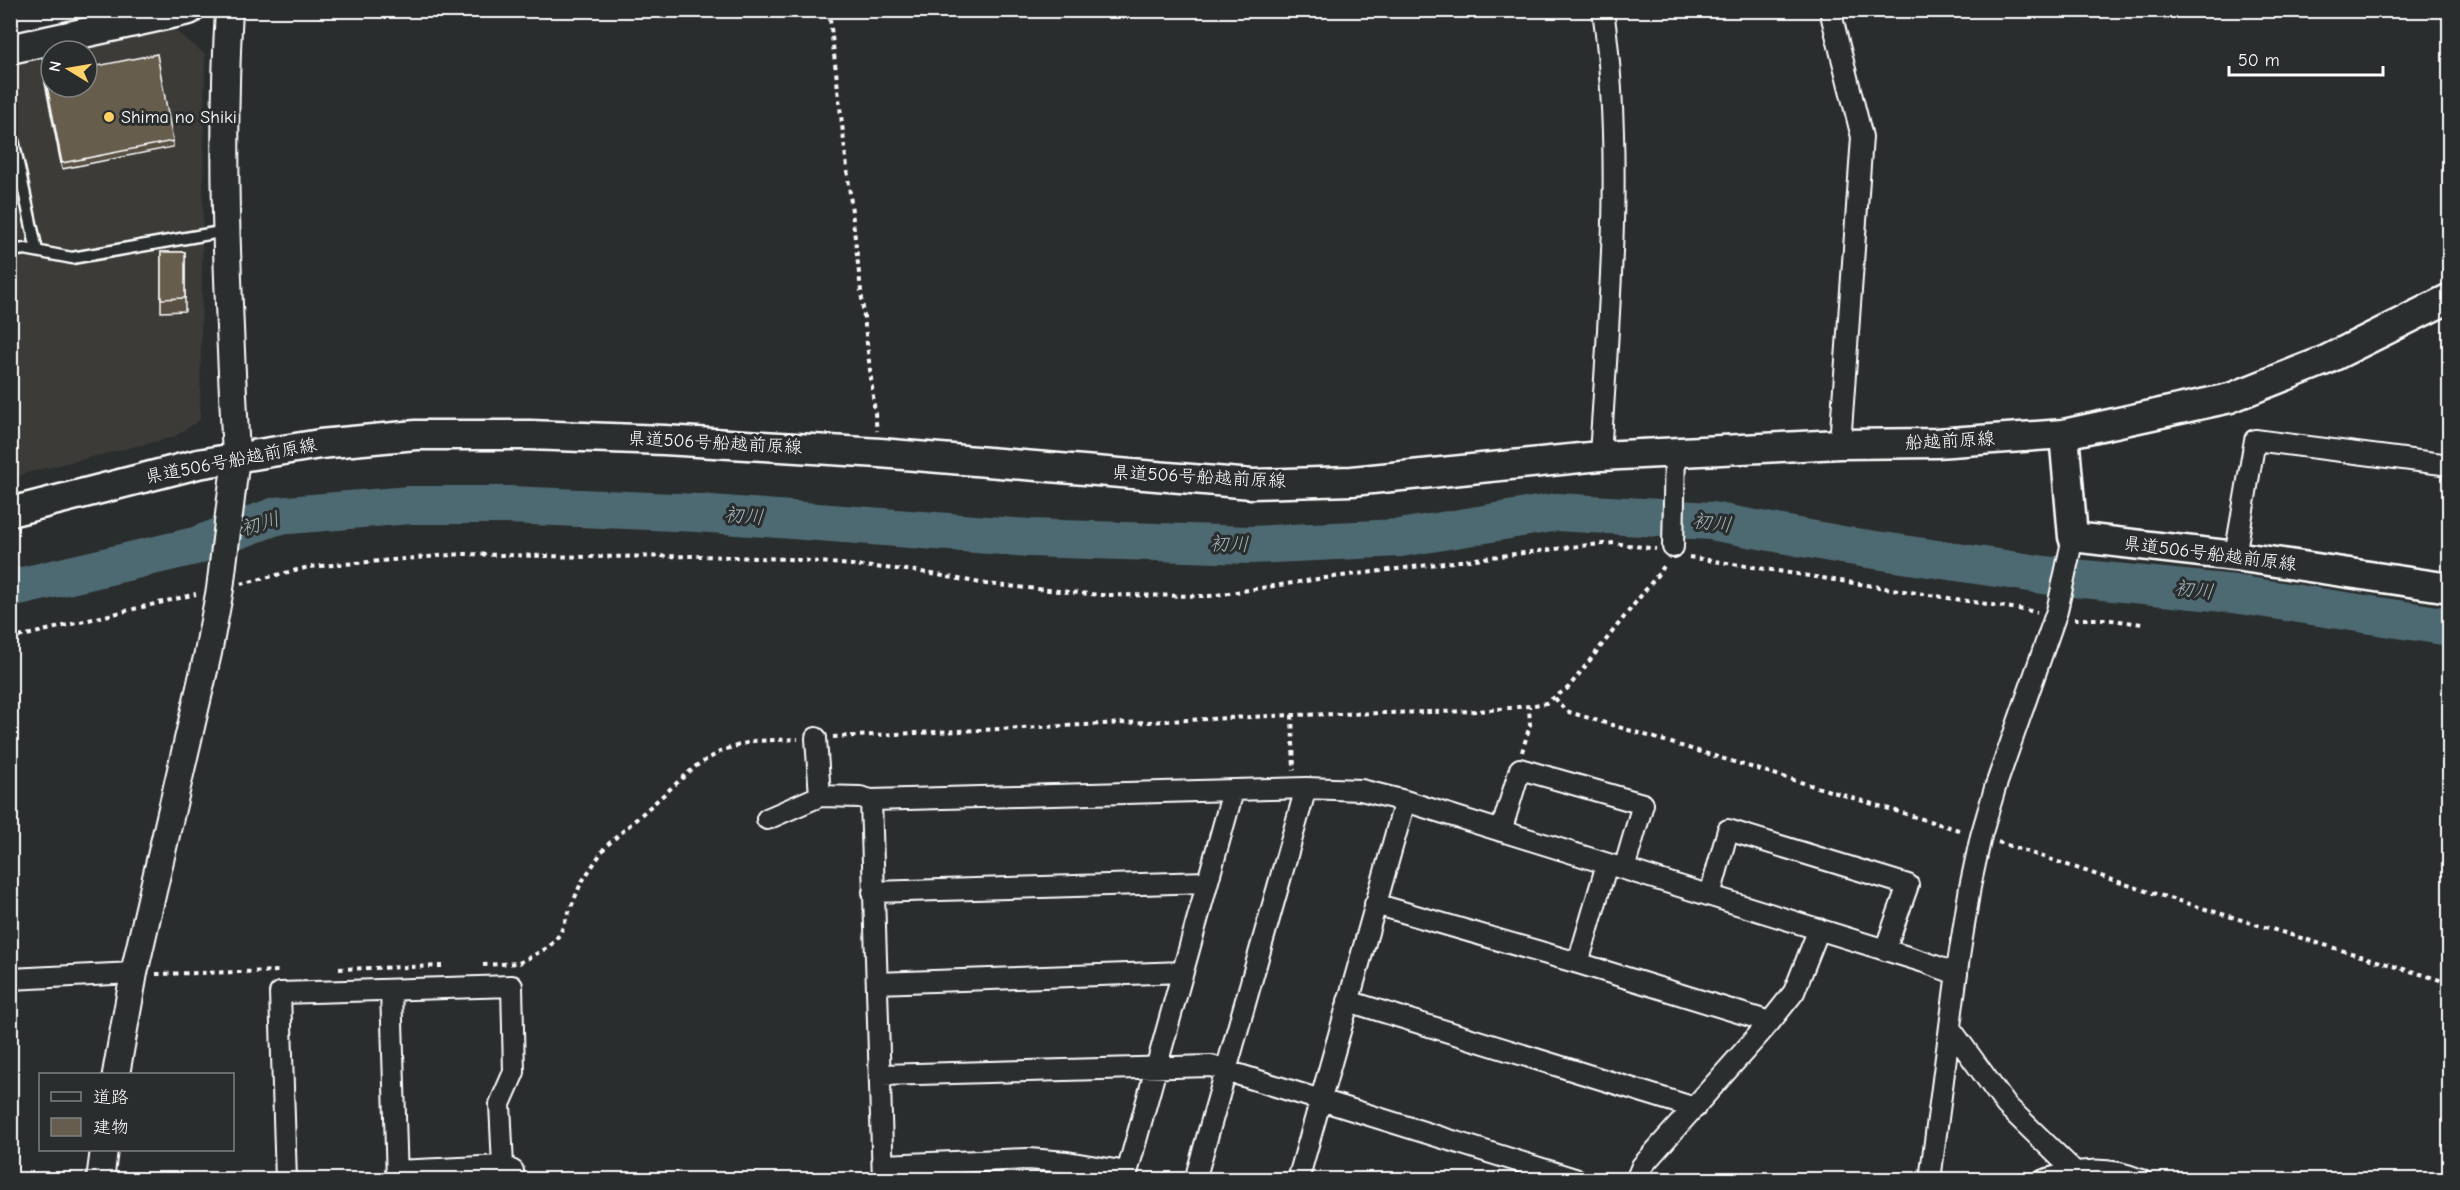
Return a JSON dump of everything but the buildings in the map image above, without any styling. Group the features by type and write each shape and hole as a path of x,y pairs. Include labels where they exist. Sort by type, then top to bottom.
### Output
{"main road":[{"path":"10,50 189,10"},
{"name":"船越前原線","path":"1425,475 1600,456 1840,444 1936,443 2064,434 2230,398 2326,360 2450,298"},
{"path":"2064,434 2073,537"},
{"name":"県道506号船越前原線","path":"10,512 97,488 234,470 320,444 416,435 529,435 653,439 880,453 1252,484 1352,482 1425,475"},
{"name":"県道506号船越前原線","path":"2073,537 2235,556 2450,588"}],"street":[{"path":"116,1073 134,973 208,653 221,585 234,470 226,231 225,79 228,10"},
{"path":"1600,456 1610,286 1614,139 1603,10"},
{"path":"1830,10 1862,137 1840,444"},
{"path":"2235,556 2255,440 2450,465"},
{"path":"1672,550 1675,452"},
{"path":"1930,1179 1957,974 1970,887 1981,836 1995,788 2056,614 2073,537"},
{"path":"817,743 820,796"},
{"path":"1501,831 1520,769 1643,804 1615,866 1578,963"},
{"path":"767,819 820,796 860,797 871,800 1300,788 1361,789 1710,895 1957,974"},
{"path":"1195,1179 1300,788"},
{"path":"871,800 883,1172 1029,1159 1067,1162 1126,1175 1233,791"},
{"path":"1298,1179 1405,801"},
{"path":"1710,895 1728,830 1908,885 1885,950"},
{"path":"873,892 1207,882"},
{"path":"1376,904 1578,963 1770,1023"},
{"path":"1636,1179 1642,1166 1770,1023 1794,992 1819,929"},
{"path":"877,983 1183,972"},
{"path":"10,979 134,973"},
{"path":"286,1179 280,993 512,986 514,1072 500,1104 508,1173 397,1175 391,990"},
{"path":"1348,1001 1695,1108"},
{"path":"1950,1028 2006,1105 2075,1172"},
{"path":"881,1076 1211,1066 1578,1179"},
{"path":"100,1179 104,1151"},
{"path":"2044,1179 2075,1172 2106,1170 2140,1179"}],"lane":[{"path":"10,126 37,251"},
{"path":"10,251 24,249 72,258 226,231"}],"path":[{"path":"829,10 880,453"},
{"path":"10,639 221,585 309,567 463,555 788,559 916,571 986,584 1100,595 1210,596 1318,579 1614,543 1672,550 2022,608 2056,614 2067,619 2104,619 2142,624"},
{"path":"1520,769 1530,719 1529,706 1556,700 1568,688 1667,564 1672,550"},
{"path":"1556,700 1563,708 1981,836 2146,891 2450,982"},
{"path":"1292,715 1300,788"}],"shaded area":[{"path":"174,30 205,54 200,420 174,437 26,473 11,479 11,61 39,55 39,99 99,99 99,44"}],"waterway":[{"name":"初川","path":"10,589 195,546 276,516 410,505 508,505 698,513 1029,538 1250,545 1400,538 1557,512 1711,521 1842,545 2044,575 2234,594 2450,627"}],"place":[{"name":"Shima no Shiki","path":"109,117"}]}
